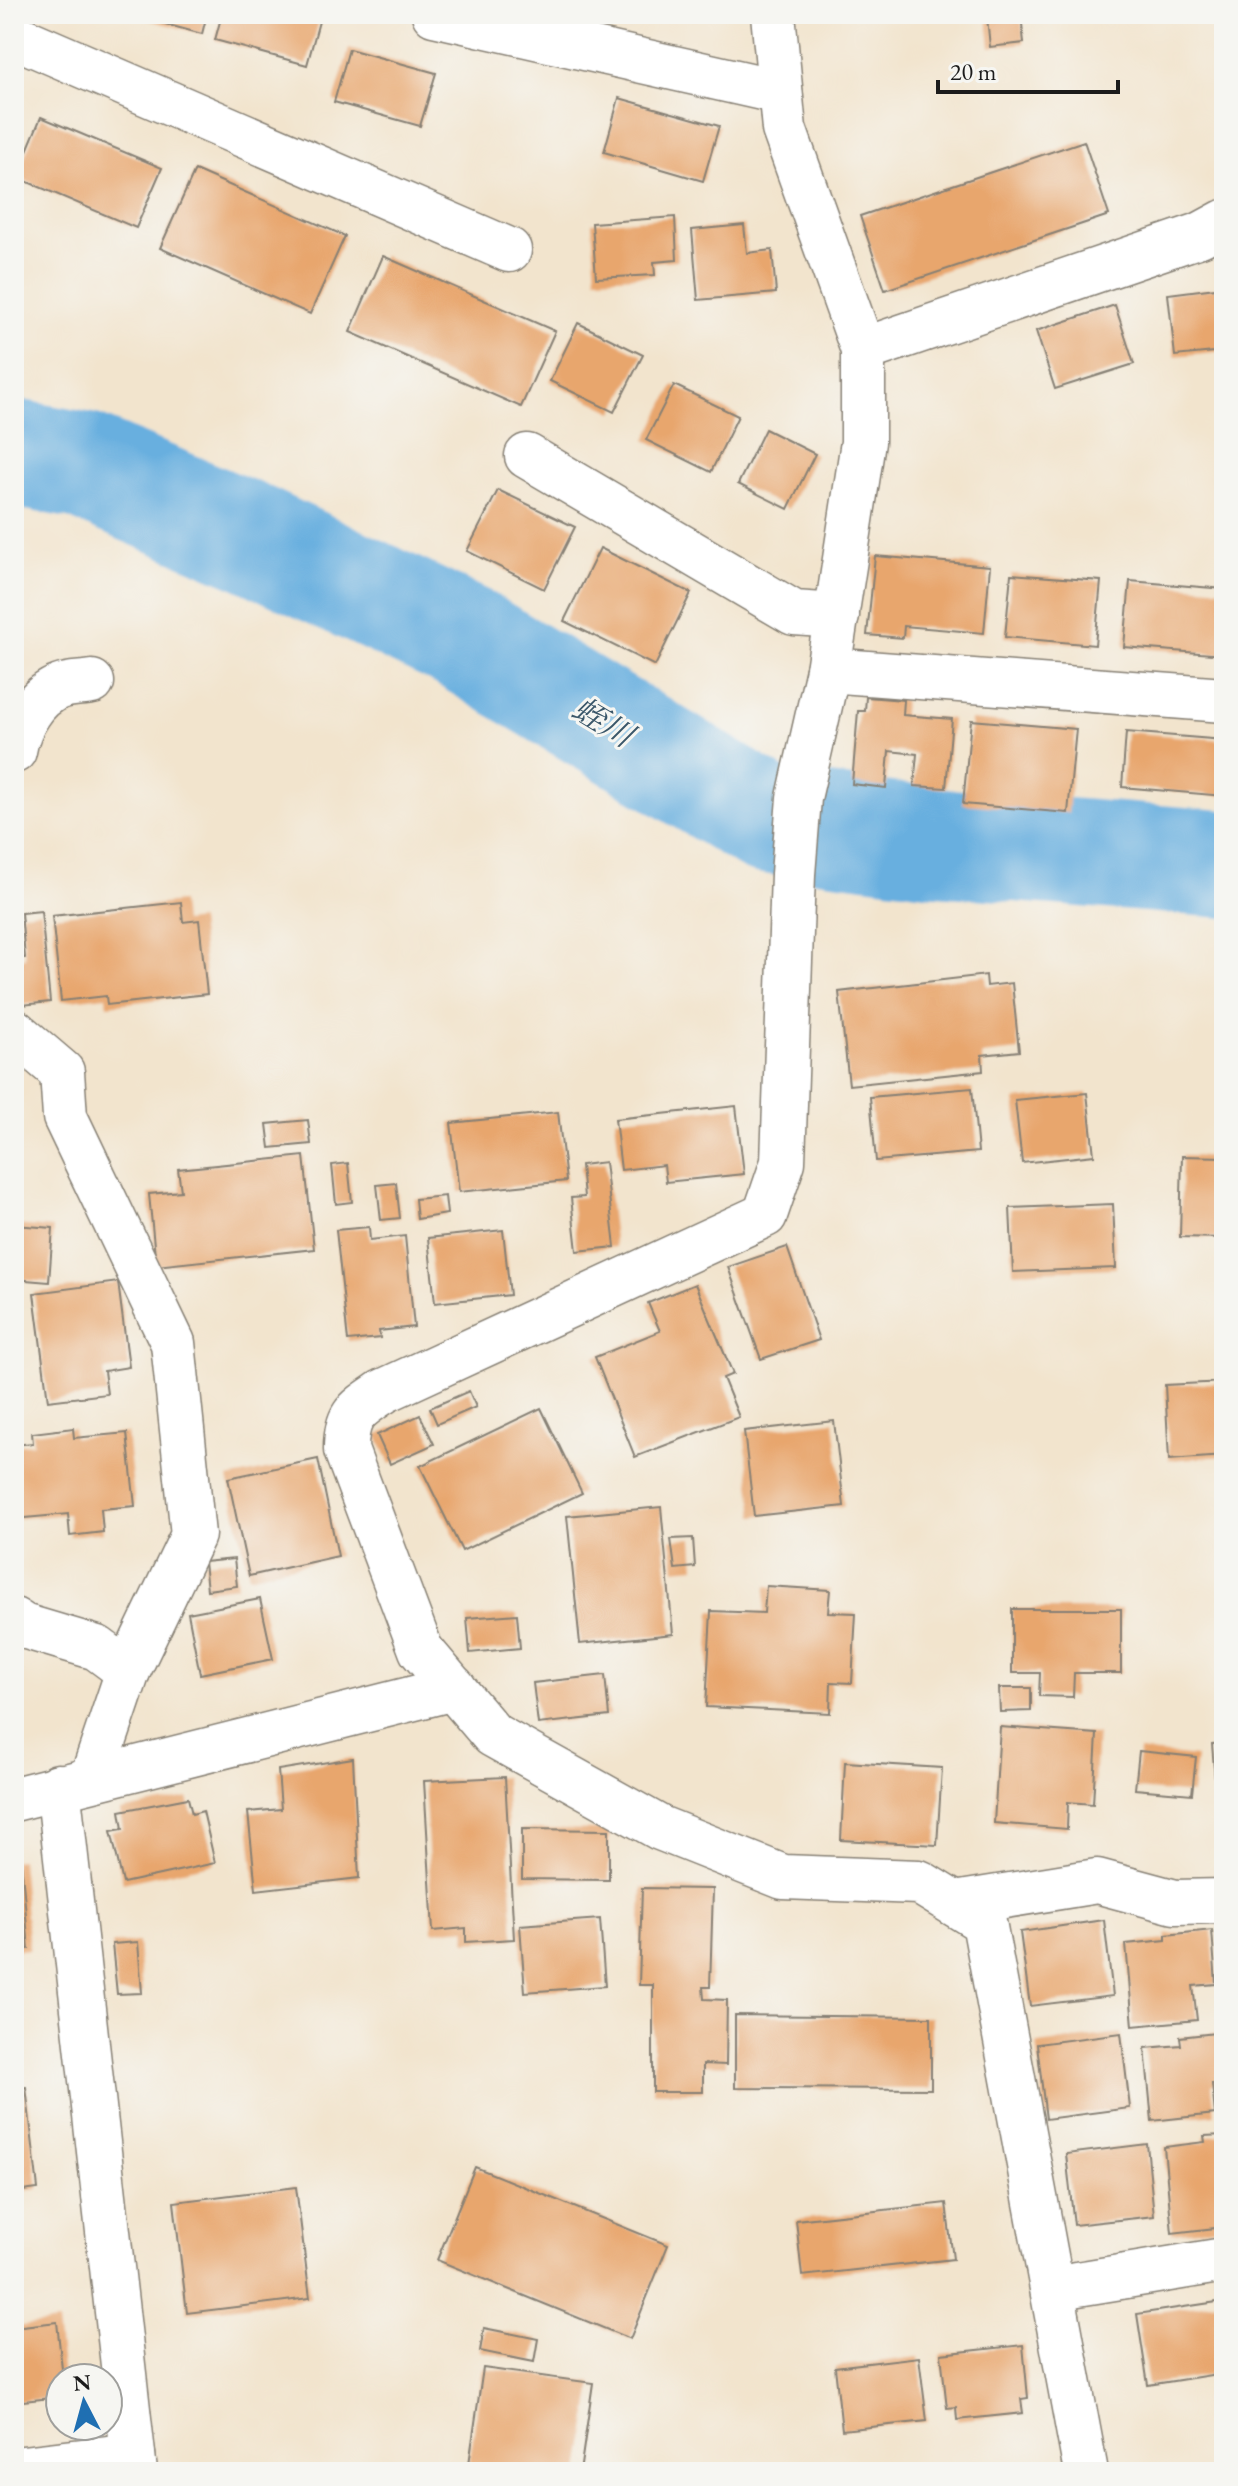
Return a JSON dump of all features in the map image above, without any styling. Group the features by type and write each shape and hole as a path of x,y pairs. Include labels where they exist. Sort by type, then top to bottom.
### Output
{"street":[{"path":"434,14 780,92"},
{"path":"773,14 784,129 863,350 863,442 828,670 799,798 793,874 783,1162 765,1215 384,1391 358,1409 346,1428 346,1450 421,1650 493,1735 660,1828 783,1877 919,1882 984,1922 1086,2472"},
{"path":"14,36 509,250"},
{"path":"863,350 1200,235 1224,222"},
{"path":"527,456 794,613 837,616"},
{"path":"828,670 1224,700"},
{"path":"14,751 15,741 29,713 41,698 60,687 92,682"},
{"path":"14,1031 62,1072 65,1117 173,1343 193,1535 75,1782 134,2464 14,2469"},
{"path":"14,1620 23,1626 97,1648 128,1671"},
{"path":"14,1799 454,1688"},
{"path":"955,1904 1097,1881 1175,1902 1224,1901"},
{"path":"1053,2288 1224,2260"}],"building":[{"path":"128,14 207,14 202,34"},
{"path":"222,14 321,14 307,65 215,40"},
{"path":"1021,14 1024,43 990,47 987,17"},
{"path":"349,49 436,73 420,126 334,102"},
{"path":"619,98 719,126 703,181 604,152"},
{"path":"41,117 162,168 136,228 16,177"},
{"path":"1084,141 1109,215 885,290 860,216"},
{"path":"195,170 345,236 310,314 160,248"},
{"path":"675,217 677,260 654,262 655,275 596,278 592,223"},
{"path":"744,225 747,253 772,250 776,293 698,300 692,230"},
{"path":"383,256 555,331 521,407 350,332"},
{"path":"1224,287 1224,351 1175,356 1168,294"},
{"path":"1115,305 1134,364 1055,389 1036,331"},
{"path":"578,323 643,355 614,412 550,381"},
{"path":"674,385 738,416 711,472 646,440"},
{"path":"765,429 815,454 788,509 738,484"},
{"path":"498,490 575,527 544,589 467,551"},
{"path":"600,548 691,593 655,666 564,621"},
{"path":"875,556 990,566 984,633 904,626 903,638 867,635"},
{"path":"1011,574 1101,581 1095,645 1005,637"},
{"path":"1130,581 1224,589 1224,655 1124,647"},
{"path":"866,697 904,700 903,715 952,719 946,788 914,786 917,754 889,751 886,788 852,784 858,711 865,711"},
{"path":"971,720 1076,729 1068,813 963,804"},
{"path":"1126,732 1224,740 1224,796 1122,787"},
{"path":"181,902 183,922 199,920 207,994 107,1005 106,996 61,1001 52,916"},
{"path":"41,911 50,1002 22,1005 18,959 25,958 21,913"},
{"path":"986,975 987,986 1012,983 1019,1051 982,1055 983,1071 849,1085 839,992"},
{"path":"972,1088 978,1152 876,1161 870,1097"},
{"path":"1087,1093 1094,1155 1022,1163 1015,1100"},
{"path":"736,1106 744,1174 666,1182 664,1165 621,1170 615,1119"},
{"path":"558,1112 566,1181 459,1192 451,1123"},
{"path":"308,1120 311,1144 270,1148 267,1124"},
{"path":"304,1156 314,1249 156,1266 149,1194 181,1191 178,1169"},
{"path":"1182,1156 1224,1157 1224,1238 1180,1237"},
{"path":"605,1162 615,1247 577,1251 571,1198 584,1197 581,1165"},
{"path":"348,1163 352,1202 336,1204 332,1165"},
{"path":"396,1183 400,1218 381,1220 377,1185"},
{"path":"445,1196 447,1214 417,1219 415,1199"},
{"path":"1113,1204 1116,1268 1013,1272 1010,1208"},
{"path":"14,1225 53,1228 49,1282 14,1279"},
{"path":"369,1227 370,1240 405,1236 414,1327 379,1331 380,1338 348,1341 336,1230"},
{"path":"503,1230 510,1295 435,1303 428,1238"},
{"path":"787,1247 819,1340 761,1359 728,1267"},
{"path":"118,1282 129,1367 104,1371 107,1394 48,1401 34,1293"},
{"path":"695,1284 733,1374 723,1378 739,1417 635,1457 595,1357 660,1331 648,1303"},
{"path":"1224,1382 1224,1456 1169,1460 1165,1385"},
{"path":"469,1391 476,1407 437,1424 430,1408"},
{"path":"541,1408 582,1493 462,1551 420,1466"},
{"path":"420,1415 434,1444 390,1464 377,1435"},
{"path":"834,1421 844,1506 754,1516 744,1431"},
{"path":"73,1428 74,1438 127,1433 135,1506 101,1509 103,1532 70,1536 68,1514 14,1519 14,1445 33,1443 32,1433"},
{"path":"318,1459 338,1556 249,1576 228,1478"},
{"path":"661,1507 673,1634 580,1644 567,1516"},
{"path":"693,1538 695,1567 675,1569 671,1539"},
{"path":"234,1559 237,1586 207,1590 204,1562"},
{"path":"766,1586 830,1590 828,1612 856,1613 852,1683 831,1682 830,1713 706,1707 711,1611 764,1613"},
{"path":"260,1599 273,1659 200,1674 188,1613"},
{"path":"1012,1609 1121,1609 1121,1673 1074,1673 1073,1697 1039,1696 1040,1673 1012,1673"},
{"path":"517,1614 520,1648 470,1653 467,1618"},
{"path":"605,1675 609,1716 538,1724 533,1683"},
{"path":"999,1688 1031,1688 1031,1711 1000,1712"},
{"path":"1000,1727 1097,1734 1093,1804 1068,1802 1067,1829 994,1823"},
{"path":"1224,1743 1224,1830 1219,1830 1212,1744"},
{"path":"1139,1751 1196,1757 1192,1794 1135,1789"},
{"path":"353,1758 359,1878 256,1890 248,1812 281,1809 278,1770"},
{"path":"845,1762 942,1768 937,1845 841,1840"},
{"path":"505,1777 514,1939 466,1942 466,1928 433,1931 424,1781"},
{"path":"188,1798 192,1814 203,1811 215,1863 123,1883 111,1831 123,1829 120,1811"},
{"path":"522,1829 609,1830 609,1880 522,1879"},
{"path":"21,1860 29,1949 14,1951 14,1861"},
{"path":"642,1888 713,1889 710,1987 703,1987 704,1999 727,2000 726,2065 703,2064 703,2092 653,2092 653,1985 639,1985"},
{"path":"600,1919 605,1986 525,1992 520,1925"},
{"path":"1104,1920 1113,1996 1030,2006 1020,1932"},
{"path":"1212,1930 1216,1984 1193,1986 1197,2020 1133,2026 1126,1944 1166,1940 1166,1935"},
{"path":"138,1942 142,1993 117,1994 112,1944"},
{"path":"735,2015 931,2017 931,2089 735,2088"},
{"path":"1224,2032 1224,2084 1212,2084 1215,2114 1152,2121 1145,2048 1181,2045 1180,2037"},
{"path":"1121,2033 1130,2108 1046,2119 1037,2044"},
{"path":"26,2087 38,2189 14,2192 14,2088"},
{"path":"1224,2135 1224,2227 1172,2233 1164,2147 1205,2142 1204,2136"},
{"path":"1147,2144 1154,2216 1074,2225 1066,2154"},
{"path":"475,2167 668,2245 630,2339 437,2260"},
{"path":"296,2187 310,2298 187,2313 174,2202"},
{"path":"946,2203 953,2259 802,2276 796,2220"},
{"path":"1224,2301 1224,2373 1148,2385 1137,2314"},
{"path":"57,2322 61,2362 44,2362 44,2399 14,2402 14,2327"},
{"path":"484,2328 538,2339 534,2362 480,2351"},
{"path":"1023,2345 1028,2398 1021,2399 1023,2413 957,2420 956,2407 947,2408 941,2354"},
{"path":"919,2357 927,2421 842,2430 835,2367"},
{"path":"483,2368 593,2383 580,2472 521,2472 469,2464"}],"waterway":[{"name":"蛭川","path":"14,453 83,466 255,539 462,637 766,820 936,842 1224,864"}]}
